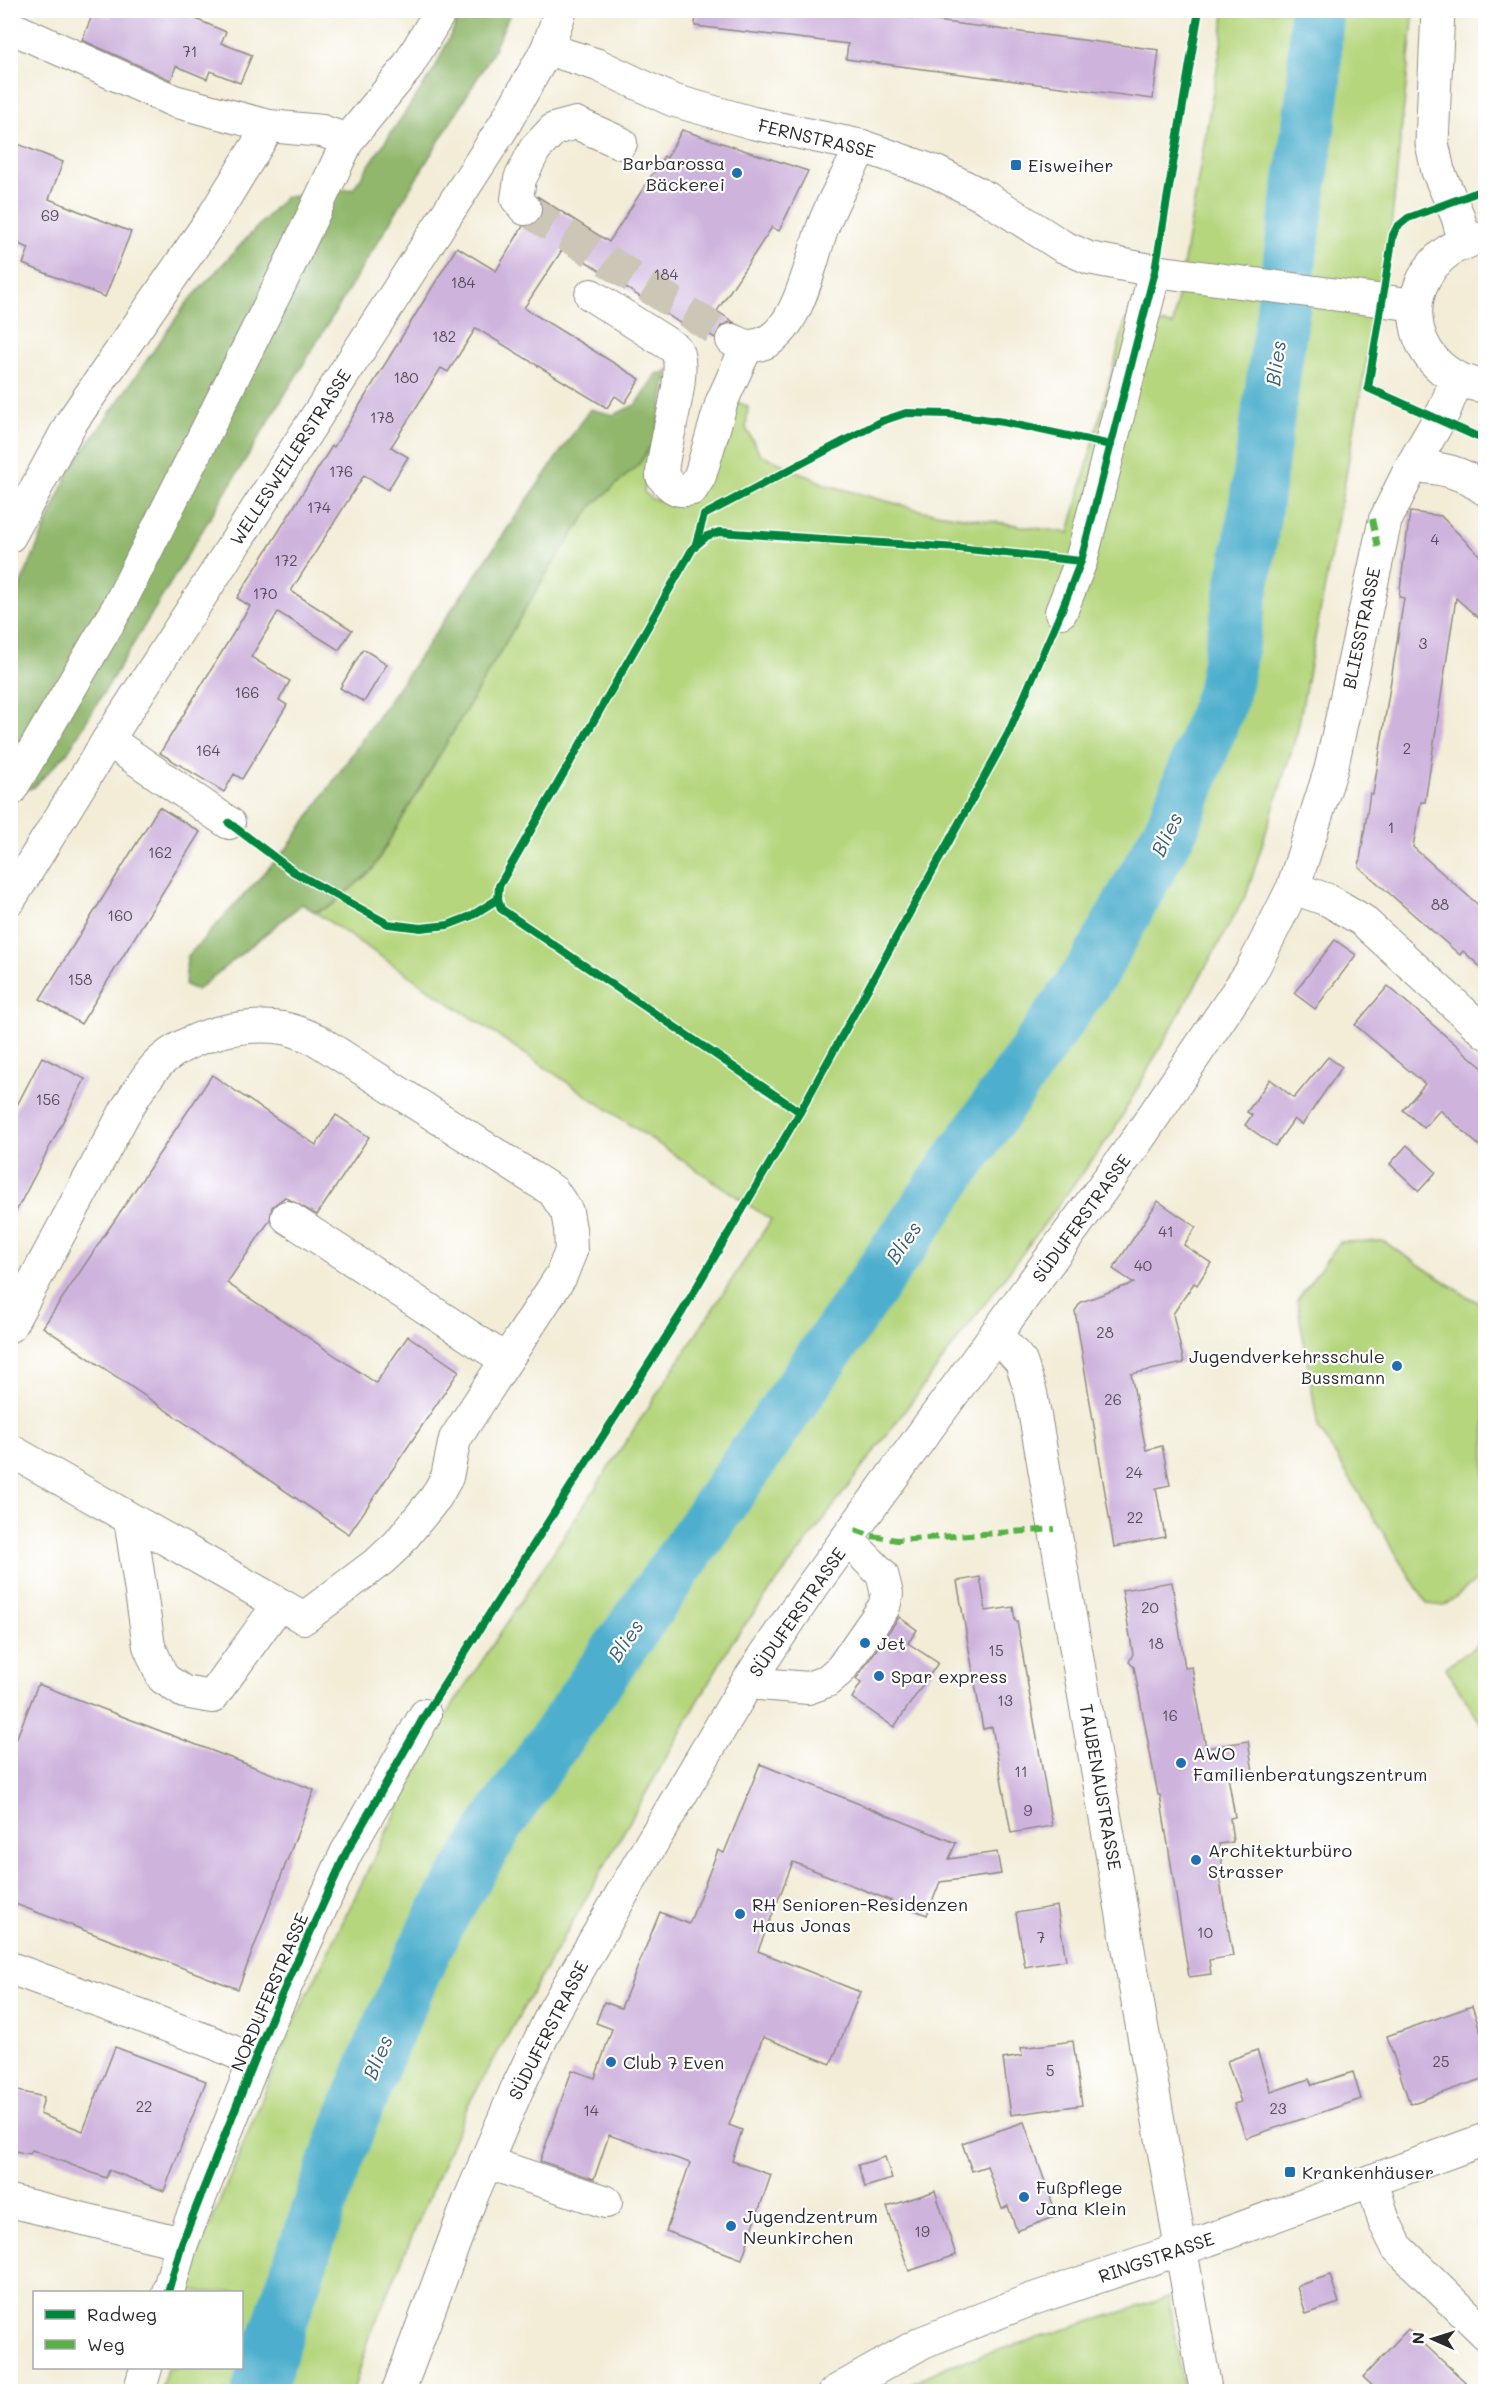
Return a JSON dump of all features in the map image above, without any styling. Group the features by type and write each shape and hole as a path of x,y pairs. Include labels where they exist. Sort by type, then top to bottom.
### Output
{"main road":[{"path":"1438,10 1432,143 1438,171 1458,217 1475,241 1458,245 1438,258 1423,277 1416,305 1415,324 1423,346 1437,365 1471,382"},
{"name":"BLIESSTRASSE","path":"1293,888 1331,769 1384,521 1444,411 1471,382"},
{"name":"SÜDUFERSTRASSE","path":"398,2391 485,2162 554,2011 645,1854 747,1683 808,1592 1138,1138 1251,972 1293,888"}],"street":[{"path":"10,790 118,607 288,268 348,140 406,69 441,10"},
{"name":"WELLESWEILERSTRASSE","path":"10,899 108,740 503,127 547,49 561,10"},
{"path":"10,27 174,102 269,126 322,131 348,140"},
{"name":"FERNSTRASSE","path":"547,49 598,65 672,100 712,113 862,146 936,172 987,198 1062,246 1089,258 1168,273 1416,305"},
{"path":"525,209 517,199 520,179 535,149 554,129 576,123 621,143"},
{"path":"10,536 71,423 213,217 269,126"},
{"path":"591,295 676,348 680,355 678,393 662,463 662,476 671,488 682,492 692,489 700,476 740,343 762,345 778,333 799,300 822,228 862,146"},
{"path":"1061,612 1081,561 1168,273"},
{"path":"1412,466 1444,468 1467,477 1485,490"},
{"path":"108,740 229,823"},
{"path":"1293,888 1328,900 1362,920 1485,1033"},
{"path":"10,1326 126,1110 160,1062 182,1045 204,1036 261,1027 298,1031 317,1040 554,1191 567,1212 571,1251 561,1276 455,1439 447,1477 436,1497 397,1545 381,1560 292,1611 212,1697 184,1692 163,1678 149,1646 130,1519"},
{"path":"287,1217 506,1360"},
{"name":"TAUBENAUSTRASSE","path":"997,1335 1021,1362 1031,1393 1206,2391"},
{"path":"10,1450 292,1611"},
{"path":"747,1683 808,1688 827,1681 841,1669 885,1607 887,1594 882,1574 848,1540"},
{"name":"NORDUFERSTRASSE","path":"168,2291 182,2243 254,2061 346,1853 425,1715"},
{"path":"10,1968 214,2043 254,2061"},
{"name":"RINGSTRASSE","path":"835,2391 923,2342 1030,2300 1182,2249 1485,2139"},
{"path":"485,2162 606,2202"},
{"path":"1372,2180 1384,2221 1397,2247 1485,2334"},
{"path":"10,2201 182,2243"},
{"path":"139,2391 145,2369"}],"green space":[{"path":"462,11 511,11 492,54 67,753 34,787 11,795 11,607 70,470 186,304 285,197 353,189 434,70"},
{"path":"1224,11 1414,11 1391,227 1345,480 1297,733 1247,893 1113,1132 732,1642 468,2105 371,2333 353,2391 161,2392 167,2369 243,2369 243,2291 188,2291 197,2257 291,2028 436,1731 771,1220 315,912 331,906 372,870 547,572 593,505 639,464 656,438 660,441 646,477 644,492 652,499 670,502 738,402 748,407 746,428 760,454 827,485 923,511 1069,533 1126,319 1173,325 1222,39"},
{"path":"668,372 656,438 639,464 593,505 547,572 372,870 331,906 315,912 302,904 197,990 185,985 187,957 288,847 590,409 614,415 637,404 656,374"},
{"name":"Jugendverkehrsschule Bussmann","path":"1383,1241 1485,1306 1485,1574 1444,1606 1427,1604 1318,1427 1297,1300 1340,1242"},
{"path":"1485,1640 1485,1730 1445,1667"},
{"path":"1169,2297 1184,2391 895,2391 948,2366"}],"building":[{"path":"113,10 175,10 226,32 221,43 252,55 240,83 210,71 207,79 176,66 171,80 82,40 94,11 110,17"},
{"path":"696,10 852,10 1159,50 1153,99 846,59 848,44 695,26"},
{"path":"682,130 808,171 779,231 772,227 717,311 735,323 728,322 721,326 715,338 704,331 701,337 564,247 524,308 640,379 625,403 615,396 607,408 476,328 448,372 441,368 391,447 408,457 388,490 364,475 291,591 352,630 339,650 278,612 251,657 290,681 279,700 287,705 242,779 234,774 224,792 160,753 250,606 237,598 332,446 334,447 457,247 496,271 523,226 536,223 541,216 543,206 537,196 609,242 664,156 667,158"},
{"path":"10,141 63,162 49,199 131,232 105,297 23,264 29,248 10,241"},
{"path":"1410,512 1441,516 1485,561 1485,624 1456,598 1425,802 1421,802 1413,847 1485,911 1485,971 1463,951 1460,955 1359,867 1404,598 1399,597"},
{"path":"363,649 387,664 364,702 340,688"},
{"path":"159,807 200,832 81,1024 40,999"},
{"path":"1335,940 1356,955 1315,1009 1294,993"},
{"path":"1388,986 1485,1070 1485,1151 1440,1110 1424,1128 1403,1110 1425,1084 1355,1025"},
{"path":"42,1057 85,1079 10,1223 10,1119"},
{"path":"1328,1057 1342,1067 1302,1125 1294,1119 1275,1146 1245,1125 1252,1115 1247,1112 1270,1079 1294,1098"},
{"path":"212,1075 316,1145 336,1115 369,1137 317,1215 285,1197 272,1207 270,1220 227,1283 376,1383 408,1336 459,1371 349,1534 43,1327"},
{"path":"1407,1145 1436,1172 1419,1191 1390,1164"},
{"path":"1158,1201 1196,1227 1184,1245 1211,1263 1197,1285 1194,1283 1173,1314 1184,1363 1131,1374 1146,1450 1162,1446 1170,1485 1156,1488 1165,1537 1114,1547 1075,1311 1081,1302 1134,1283 1113,1269"},
{"path":"980,1577 986,1611 1013,1607 1052,1826 1011,1833 992,1727 983,1729 957,1581"},
{"path":"1172,1582 1185,1668 1192,1667 1206,1748 1248,1741 1253,1772 1228,1776 1235,1817 1230,1818 1233,1842 1219,1844 1224,1875 1219,1876 1233,1956 1209,1960 1211,1974 1189,1977 1160,1795 1158,1795 1134,1667 1129,1662 1133,1654 1122,1590"},
{"path":"899,1617 917,1630 908,1643 938,1663 894,1727 852,1698 861,1683 856,1679"},
{"path":"38,1684 314,1790 238,1989 10,1902 10,1755"},
{"path":"760,1764 956,1843 949,1859 997,1852 1001,1874 940,1882 927,1915 793,1862 758,1951 860,1992 831,2064 763,2037 729,2125 742,2130 732,2161 771,2175 742,2259 666,2231 690,2163 609,2135 594,2179 540,2161 572,2070 595,2078 612,2029 596,2023 604,2002 621,2008 660,1912 689,1924 718,1850 724,1853"},
{"path":"1057,1906 1066,1960 1025,1967 1016,1913"},
{"path":"1472,2006 1485,2045 1485,2078 1410,2104 1387,2036"},
{"path":"1073,2041 1082,2105 1011,2115 1003,2059 1022,2056 1021,2048"},
{"path":"115,2047 206,2081 164,2191 109,2170 106,2178 32,2150 30,2154 10,2150 10,2089 44,2097 40,2114 83,2131"},
{"path":"1257,2050 1271,2092 1309,2079 1312,2085 1353,2072 1361,2099 1246,2138 1234,2104 1241,2102 1227,2061"},
{"path":"1024,2122 1057,2216 1017,2231 1008,2206 1002,2209 987,2166 972,2171 962,2143"},
{"path":"885,2157 892,2179 865,2187 858,2165"},
{"path":"935,2191 956,2255 909,2271 887,2207"},
{"path":"1330,2275 1339,2303 1306,2314 1297,2286"},
{"path":"1408,2329 1475,2391 1378,2391 1363,2377"}],"waterway":[{"name":"Blies","path":"258,2392 335,2163 379,2051 429,1941 456,1891 505,1812 1096,965 1174,823 1223,694 1250,545 1314,87 1316,10"}],"tunnel":[{"path":"525,209 732,340"}],"marked path":[{"path":"1372,519 1378,547"},
{"path":"855,1530 872,1536 897,1540 1055,1529"}],"cycle path":[{"path":"168,2291 182,2243 271,2019 346,1853 425,1715 682,1312 800,1112 1008,734 1081,561 1155,271 1199,10"},
{"path":"1486,189 1408,218 1397,227 1393,235 1368,388 1478,437 1486,435"},
{"path":"695,547 704,515 882,421 906,413 949,414 1003,422 1111,445"},
{"path":"800,1112 501,909 498,899 499,886 693,548 707,536 719,532 958,548 1081,561"},
{"path":"229,823 294,872 388,924 421,928 448,925 471,916 498,899"}],"place":[{"name":"Eisweiher","path":"1016,165"},
{"name":"Barbarossa Bäckerei","path":"737,173"},
{"name":"Jugendverkehrsschule Bussmann","path":"1397,1366"},
{"name":"Jet","path":"865,1643"},
{"name":"Spar express","path":"879,1676"},
{"name":"AWO Familienberatungszentrum","path":"1181,1763"},
{"name":"Architekturbüro Strasser","path":"1196,1860"},
{"name":"RH Senioren-Residenzen Haus Jonas","path":"740,1914"},
{"name":"Club 7 Even","path":"611,2062"},
{"name":"Krankenhäuser","path":"1290,2172"},
{"name":"Fußpflege Jana Klein","path":"1024,2197"},
{"name":"Jugendzentrum Neunkirchen","path":"731,2226"}]}
